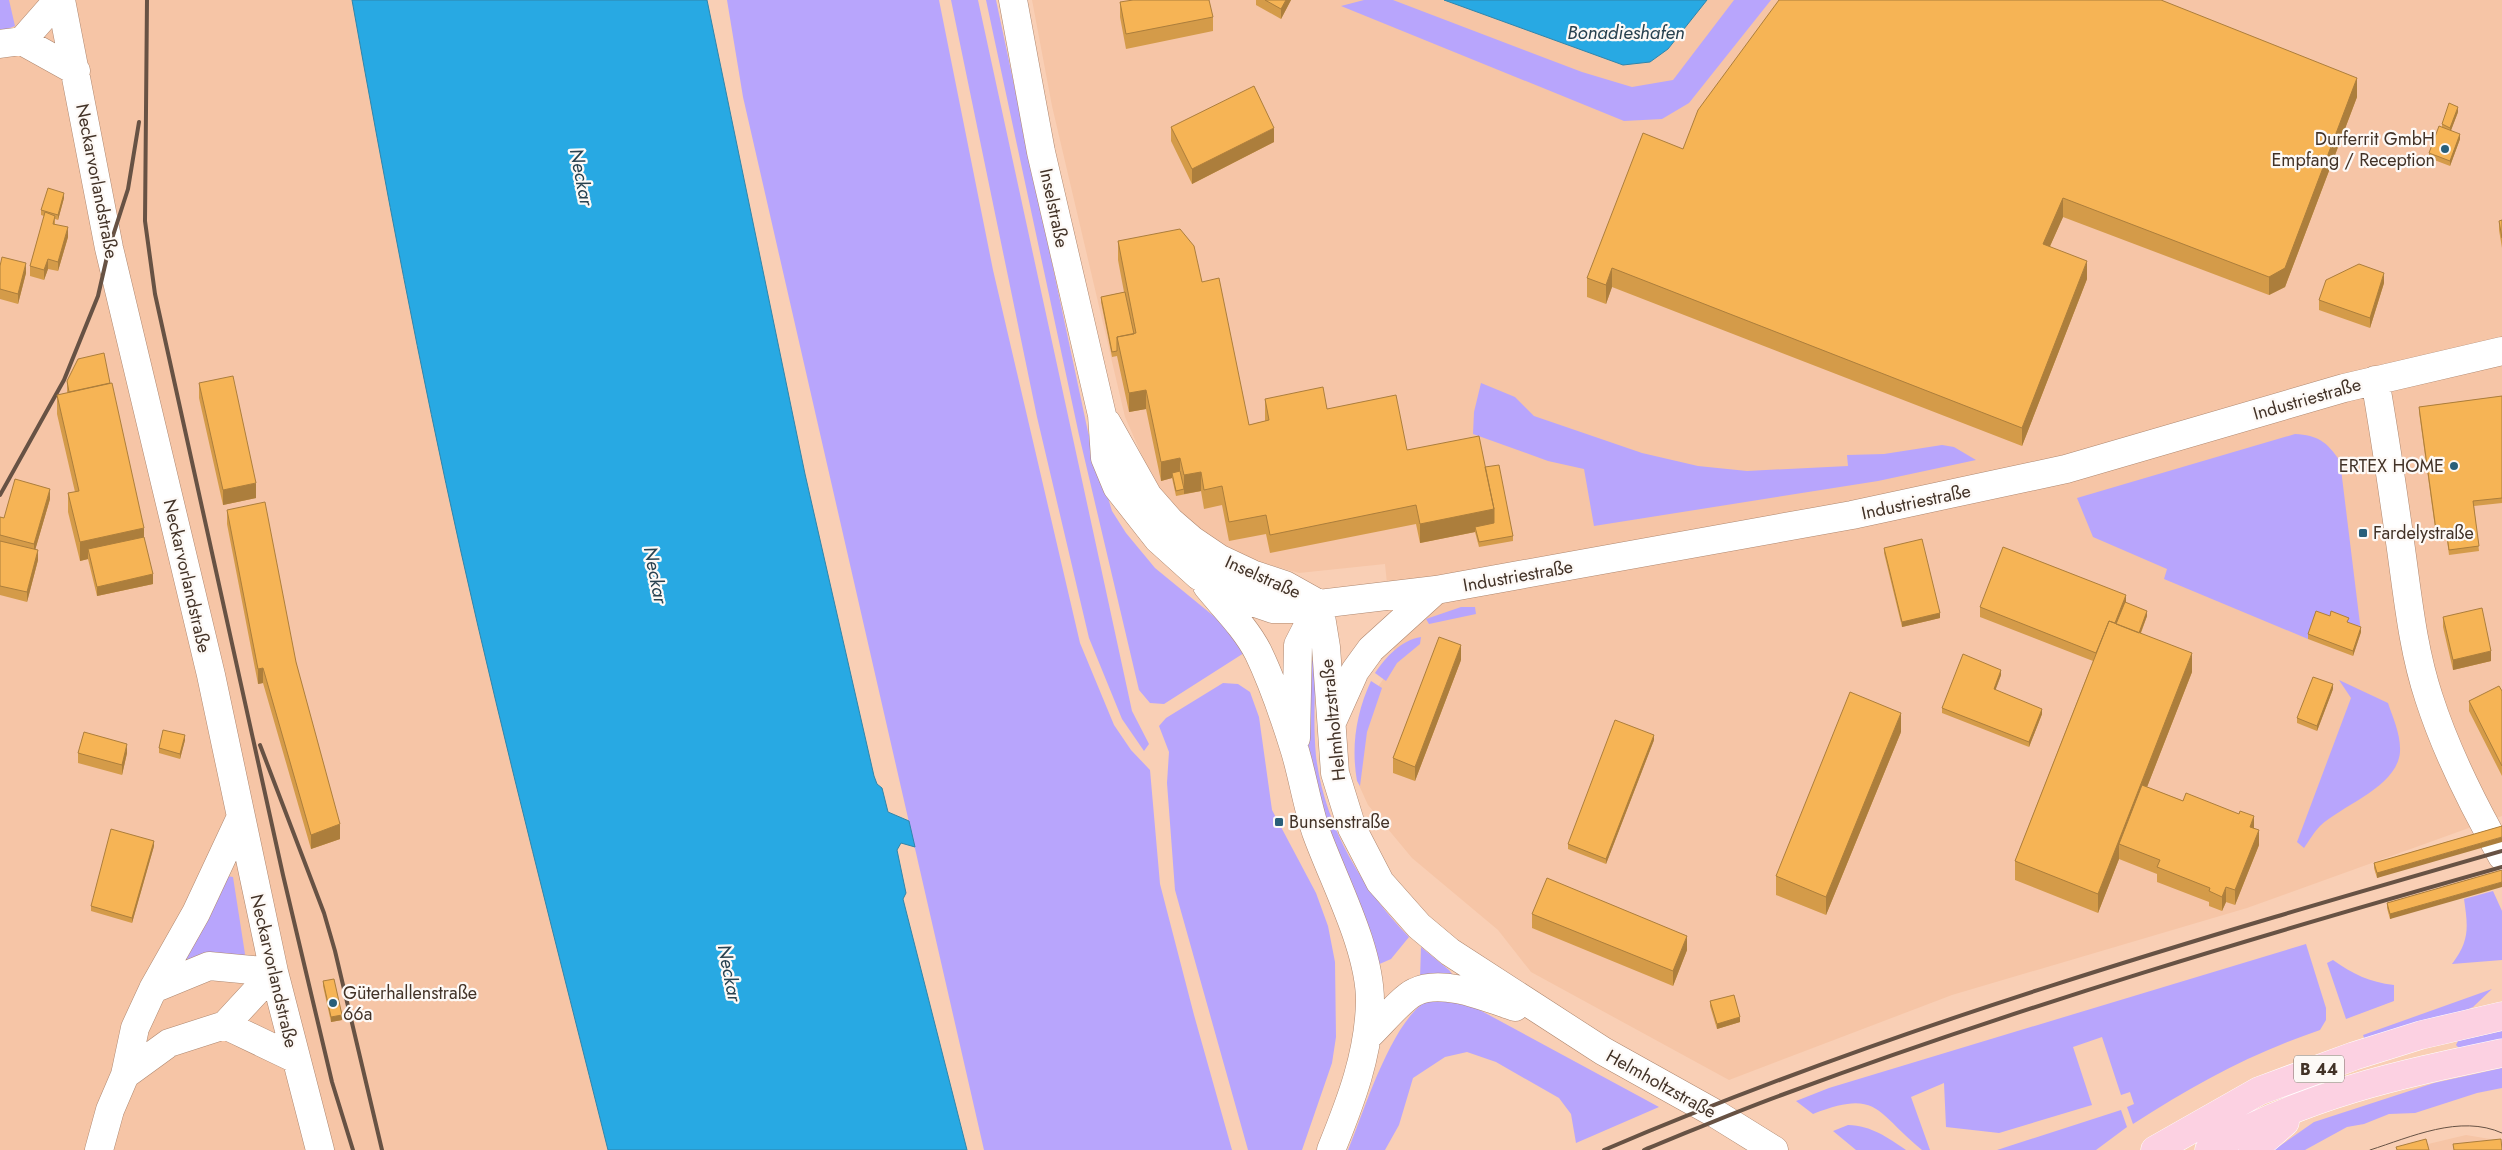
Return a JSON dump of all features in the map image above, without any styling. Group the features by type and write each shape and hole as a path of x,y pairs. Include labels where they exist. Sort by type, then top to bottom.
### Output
{"main road":[{"name":"B 44","path":"2155,1150 2259,1091 2354,1056 2500,1012"},
{"name":"B 44","path":"2209,1150 2239,1132 2309,1102 2386,1078 2502,1053"},
{"path":"2253,1150 2309,1102"}],"street":[{"path":"60,0 11,43 76,71"},
{"name":"Neckarvorlandstraße","path":"60,0 76,71 109,248 210,675 240,819 294,1058 320,1150"},
{"name":"Inselstraße","path":"1013,0 1041,152 1102,415 1105,458 1117,487 1158,539 1199,576 1241,598 1273,609 1296,609 1319,604"},
{"name":"Industriestraße","path":"1319,604 1436,590 1852,516 2047,473 2375,380 2502,351"},
{"path":"2375,380 2387,449 2413,636 2421,670 2429,699 2458,774 2502,856"},
{"name":"Inselstraße","path":"1102,415 1148,496 1170,521 1192,540 1220,559 1252,574 1284,585 1319,604"},
{"path":"1199,576 1245,631 1258,652 1296,752 1316,831 1347,910 1364,963 1370,998 1368,1036 1350,1102 1331,1150"},
{"path":"1332,724 1355,671 1371,648 1436,590"},
{"path":"1296,752 1298,645 1319,604"},
{"name":"Helmholtzstraße","path":"1319,604 1326,647 1334,772 1352,828 1380,882 1419,926 1450,952 1603,1051 1716,1114 1774,1150"},
{"path":"99,1150 110,1110 125,1075 135,1028 153,989 196,913 240,819"},
{"path":"153,989 209,966 274,972"},
{"path":"125,1075 170,1043 224,1025 274,972"},
{"name":"Helmholtzstraße","path":"1368,1036 1414,992 1431,986 1469,992 1548,1017"},
{"path":"224,1025 294,1058"}],"shaded area":[{"path":"0,0 352,0 385,181 517,787 608,1150 0,1150"},
{"path":"0,0 9,0 15,26 0,32"},
{"path":"727,0 939,0 993,270 1080,643 1114,725 1131,750 1150,770 1160,884 1232,1150 984,1150 743,97"},
{"path":"951,0 978,0 1132,711 1149,744 1144,751 1122,719 1089,638 1037,417"},
{"path":"986,0 996,0 1088,432 1112,511 1126,533 1155,568 1227,627 1244,653 1164,704 1150,703 1139,690 1079,435"},
{"path":"1032,0 1444,0 1623,65 1650,62 1668,49 1707,0 2502,0 2502,816 2247,908 1952,995 1729,1080 1531,972 1498,930 1412,858 1368,805 1358,783 1371,697 1395,662 1385,564 1299,573 1256,561 1212,540 1181,514 1152,478 1125,417 1052,106"},
{"path":"1364,0 1393,0 1582,72 1632,87 1673,80 1734,0 1771,0 1689,103 1662,119 1624,121 1341,6"},
{"path":"1481,383 1515,397 1534,416 1642,453 1698,466 1747,471 1848,466 1847,455 1884,454 1942,445 1954,447 1976,460 1878,481 1594,526 1584,469 1548,461 1473,434 1474,412"},
{"path":"2295,434 2310,436 2326,444 2340,461 2361,632 2316,616 2308,639 2164,579 2167,569 2093,537 2077,498"},
{"path":"1461,607 1475,607 1476,614 1429,624 1426,619"},
{"path":"1421,637 1420,644 1397,663 1386,681 1375,673 1384,661 1401,645"},
{"path":"1307,660 1316,661 1315,744 1320,781 1327,806 1348,854 1361,877 1409,937 1391,959 1375,966 1305,759"},
{"path":"2339,680 2388,703 2398,733 2400,752 2397,764 2380,785 2320,826 2304,848 2297,842 2351,698"},
{"path":"1371,681 1382,688 1367,732 1360,786 1357,781 1355,768 1356,730 1358,718"},
{"path":"1223,683 1238,684 1250,692 1259,717 1272,810 1316,893 1328,926 1335,962 1336,1037 1332,1063 1302,1150 1248,1150 1175,890 1167,783 1169,752 1159,726 1166,718"},
{"path":"227,876 233,877 245,954 243,958 181,965"},
{"path":"2493,891 2502,911 2502,960 2452,964 2465,940 2467,926 2464,899"},
{"path":"2306,944 2326,1008 2326,1020 2320,1030 2270,1049 2224,1071 2133,1124 2127,1107 2134,1104 2130,1092 2121,1095 2102,1037 2073,1047 2092,1105 1999,1133 1946,1127 1944,1083 1911,1097 1930,1150 1922,1150 1875,1108 1864,1104 1851,1103 1813,1114 1796,1101 1829,1088"},
{"path":"1421,947 1449,970 1452,977 1420,979"},
{"path":"2333,960 2362,977 2394,985 2394,1001 2346,1019 2327,963"},
{"path":"2492,989 2473,1007 2459,1013 2365,1040 2363,1035"},
{"path":"1444,997 1476,1008 1659,1107 1576,1143 1571,1114 1559,1098 1496,1062 1467,1052 1445,1057 1413,1078 1399,1125 1385,1150 1348,1150 1391,1045 1416,1010 1429,1000"},
{"path":"2502,1031 2502,1040 2459,1048 2456,1045 2458,1041"},
{"path":"2502,1068 2502,1088 2477,1093 2415,1113 2389,1114 2364,1124 2347,1127 2305,1150 2274,1150 2314,1122 2434,1083"},
{"path":"2121,1110 2127,1127 2096,1150 1997,1150"},
{"path":"1848,1125 1872,1130 1906,1150 1856,1150 1833,1131"},
{"path":"2466,1135 2496,1140 2502,1143 2502,1150 2403,1150"}],"water":[{"name":"Neckar","path":"352,0 707,0 805,474 874,776 877,784 882,788 888,812 909,821 915,847 901,843 897,850 906,893 903,899 967,1150 608,1150 514,777 461,552 431,414"},
{"name":"Bonadieshafen","path":"1444,0 1707,0 1668,49 1650,62 1623,65"}],"building":[{"path":"1133,0 1209,0 1213,17 1126,34 1120,2"},
{"path":"1265,0 1286,0 1281,9"},
{"path":"1779,0 2161,0 2357,78 2285,268 2269,277 2063,198 2043,244 2087,261 2022,428 1612,268 1606,285 1587,278 1643,133 1683,149 1698,110"},
{"path":"1254,86 1274,128 1192,169 1171,127"},
{"path":"2449,103 2458,107 2450,128 2442,124"},
{"name":"Durferrit GmbH Empfang / Reception","path":"2439,126 2460,134 2450,161 2429,153"},
{"path":"48,188 64,193 58,215 41,210"},
{"path":"45,212 55,216 53,224 68,227 58,262 48,259 44,270 30,266"},
{"path":"2502,220 2502,238 2499,221"},
{"path":"1180,229 1194,246 1202,282 1219,278 1249,425 1269,420 1265,399 1323,387 1327,409 1396,395 1407,450 1479,436 1494,509 1420,524 1416,505 1270,535 1266,515 1229,522 1222,486 1204,490 1201,472 1184,475 1180,458 1161,462 1146,390 1129,393 1117,337 1136,333 1118,241"},
{"path":"2,257 26,263 18,294 0,289"},
{"path":"2359,264 2384,273 2370,318 2319,300 2326,280"},
{"path":"1125,292 1134,334 1117,337 1117,351 1112,352 1101,297"},
{"path":"104,353 110,383 69,392 67,381 78,359"},
{"path":"233,376 256,483 223,490 199,383"},
{"path":"112,383 144,528 80,542 68,493 79,491 57,395"},
{"path":"2502,396 2502,498 2473,501 2479,546 2449,550 2446,528 2436,530 2419,407"},
{"path":"1499,465 1513,536 1479,542 1475,527 1494,523 1494,509 1485,467"},
{"path":"1180,471 1184,489 1176,491 1172,473"},
{"path":"15,479 50,489 34,544 0,535 0,517 4,518"},
{"path":"265,502 296,662 340,824 311,835 263,668 258,669 227,510"},
{"path":"144,537 153,574 97,587 88,549"},
{"path":"1922,539 1940,613 1902,622 1884,548"},
{"path":"0,541 38,550 27,592 0,586"},
{"path":"2003,547 2126,595 2115,623 2109,621 2096,653 1980,607"},
{"path":"2125,602 2147,611 2139,633 2116,624"},
{"path":"2482,608 2491,651 2453,660 2443,617"},
{"path":"2316,611 2330,616 2331,611 2349,618 2347,622 2361,627 2353,651 2308,634"},
{"path":"2109,621 2192,653 2098,894 2015,861"},
{"path":"1439,637 1461,645 1415,767 1393,758"},
{"path":"1963,654 2001,670 1994,689 2042,709 2029,742 1942,708"},
{"path":"2313,677 2333,684 2317,726 2297,718"},
{"path":"2499,686 2502,691 2502,766 2469,701"},
{"path":"1850,692 1901,713 1826,897 1776,876"},
{"path":"1615,720 1654,735 1606,859 1568,844"},
{"path":"163,730 185,735 180,754 159,748"},
{"path":"84,732 127,744 122,765 78,753"},
{"path":"2142,785 2183,801 2186,793 2239,814 2240,811 2254,816 2250,827 2259,830 2235,890 2226,887 2222,897 2209,891 2210,888 2157,867 2160,860 2119,844"},
{"path":"2502,826 2502,837 2377,873 2374,863"},
{"path":"111,829 154,841 132,918 91,906"},
{"path":"2502,870 2502,882 2390,914 2387,903"},
{"path":"1547,878 1687,936 1673,971 1532,914"},
{"name":"Güterhallenstraße 66a","path":"334,979 342,1015 331,1017 323,981"},
{"path":"1734,995 1740,1017 1717,1024 1710,1001"},
{"path":"2426,1139 2429,1150 2397,1150 2396,1147"},
{"path":"2501,1139 2502,1150 2454,1150 2453,1144"}],"tram line":[{"path":"2370,1150 2419,1134 2453,1127 2486,1128 2502,1133"}],"railway":[{"path":"147,0 145,221 155,294 283,875 332,1082 353,1150"},
{"path":"0,495 64,380 98,296 109,248 128,189 139,122"},
{"path":"260,745 324,913 335,951 382,1150"},
{"path":"1604,1150 1824,1063 1936,1024 2161,951 2502,851"},
{"path":"1644,1150 1733,1113 1875,1061 2053,1001 2232,945 2502,867"}],"place":[{"name":"Durferrit GmbH Empfang / Reception","path":"2445,149"},
{"name":"ERTEX HOME","path":"2454,466"},
{"name":"Fardelystraße","path":"2363,533"},
{"name":"Bunsenstraße","path":"1279,822"},
{"name":"Güterhallenstraße 66a","path":"333,1003"}]}
